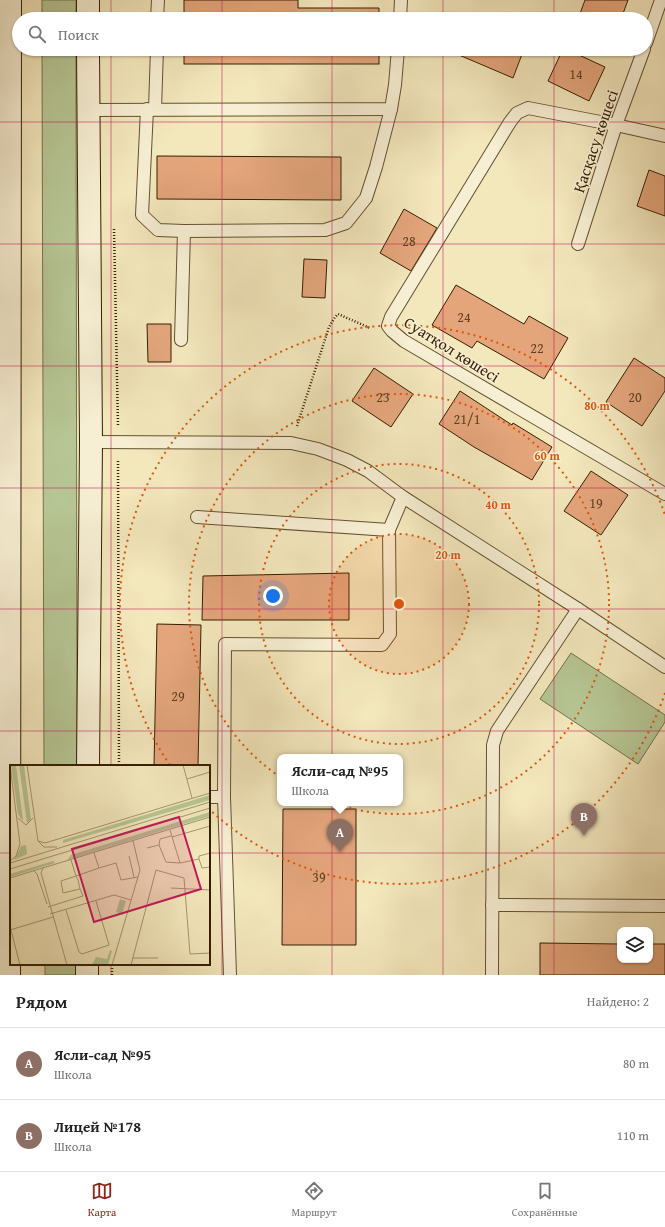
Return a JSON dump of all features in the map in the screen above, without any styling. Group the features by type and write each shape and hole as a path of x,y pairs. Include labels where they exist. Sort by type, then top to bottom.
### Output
{"main road":[{"path":"9,975 5,569 10,0"},
{"path":"88,0 88,12"},
{"path":"88,56 91,442 88,765"}],"lane":[{"path":"157,12 158,0"},
{"path":"400,12 401,0"},
{"path":"653,23 661,0"},
{"path":"156,56 142,215 158,230 184,231 325,230 346,223 366,198 376,167 396,84 398,56"},
{"name":"Қасқасу көшесі","path":"578,244 616,125 641,56"},
{"name":"Суатқол көшесі","path":"616,125 528,108 517,113 390,317 388,326 404,341 665,494"},
{"path":"89,110 391,109"},
{"path":"616,125 665,136"},
{"path":"181,340 184,231"},
{"path":"91,442 292,443 318,449 346,460 368,471 404,497 665,667"},
{"path":"230,975 224,797 225,644 382,645 390,634 389,530 404,497"},
{"path":"197,517 389,530"},
{"path":"492,975 493,745 497,731 578,609"},
{"path":"210,797 224,797"},
{"path":"492,905 665,906"}],"path":[{"path":"114,228 118,442 118,765"},
{"path":"292,443 329,327 335,317 338,314 379,331 392,331"}],"green space":[{"path":"42,0 76,0 76,12 42,12"},
{"path":"42,56 76,56 77,765 44,765"},
{"path":"571,653 665,715 665,722 638,764 540,699"},
{"path":"45,965 77,965 77,975 45,975"}],"building":[{"path":"184,0 298,0 298,8 379,8 379,12 184,12"},
{"path":"585,0 628,0 624,12 581,12"},
{"path":"184,56 379,56 379,64 184,64"},
{"path":"461,56 521,56 513,78"},
{"path":"560,56 581,56 605,67 589,101 548,81"},
{"path":"157,156 341,157 341,200 157,199"},
{"path":"649,170 665,176 665,216 637,206"},
{"path":"404,209 437,228 411,271 380,253"},
{"path":"304,259 327,260 325,298 302,297"},
{"path":"456,285 524,324 529,316 568,338 544,379 477,341 472,348 432,325"},
{"path":"147,324 171,324 171,362 148,362"},
{"path":"634,358 665,378 665,391 642,426 606,402"},
{"path":"374,368 413,394 391,427 352,401"},
{"path":"460,391 512,425 513,423 552,447 532,480 474,447 439,424"},
{"path":"591,471 628,495 601,535 564,511"},
{"path":"349,573 349,620 202,620 203,576"},
{"path":"157,624 201,625 198,765 154,765"},
{"path":"283,809 356,809 356,945 282,945"},
{"path":"540,943 617,944 617,963 653,963 653,944 665,944 665,975 540,975"}],"place":[{"name":"Лицей №178","path":"584,836"},
{"name":"Ясли-сад №95","path":"340,852"}]}
